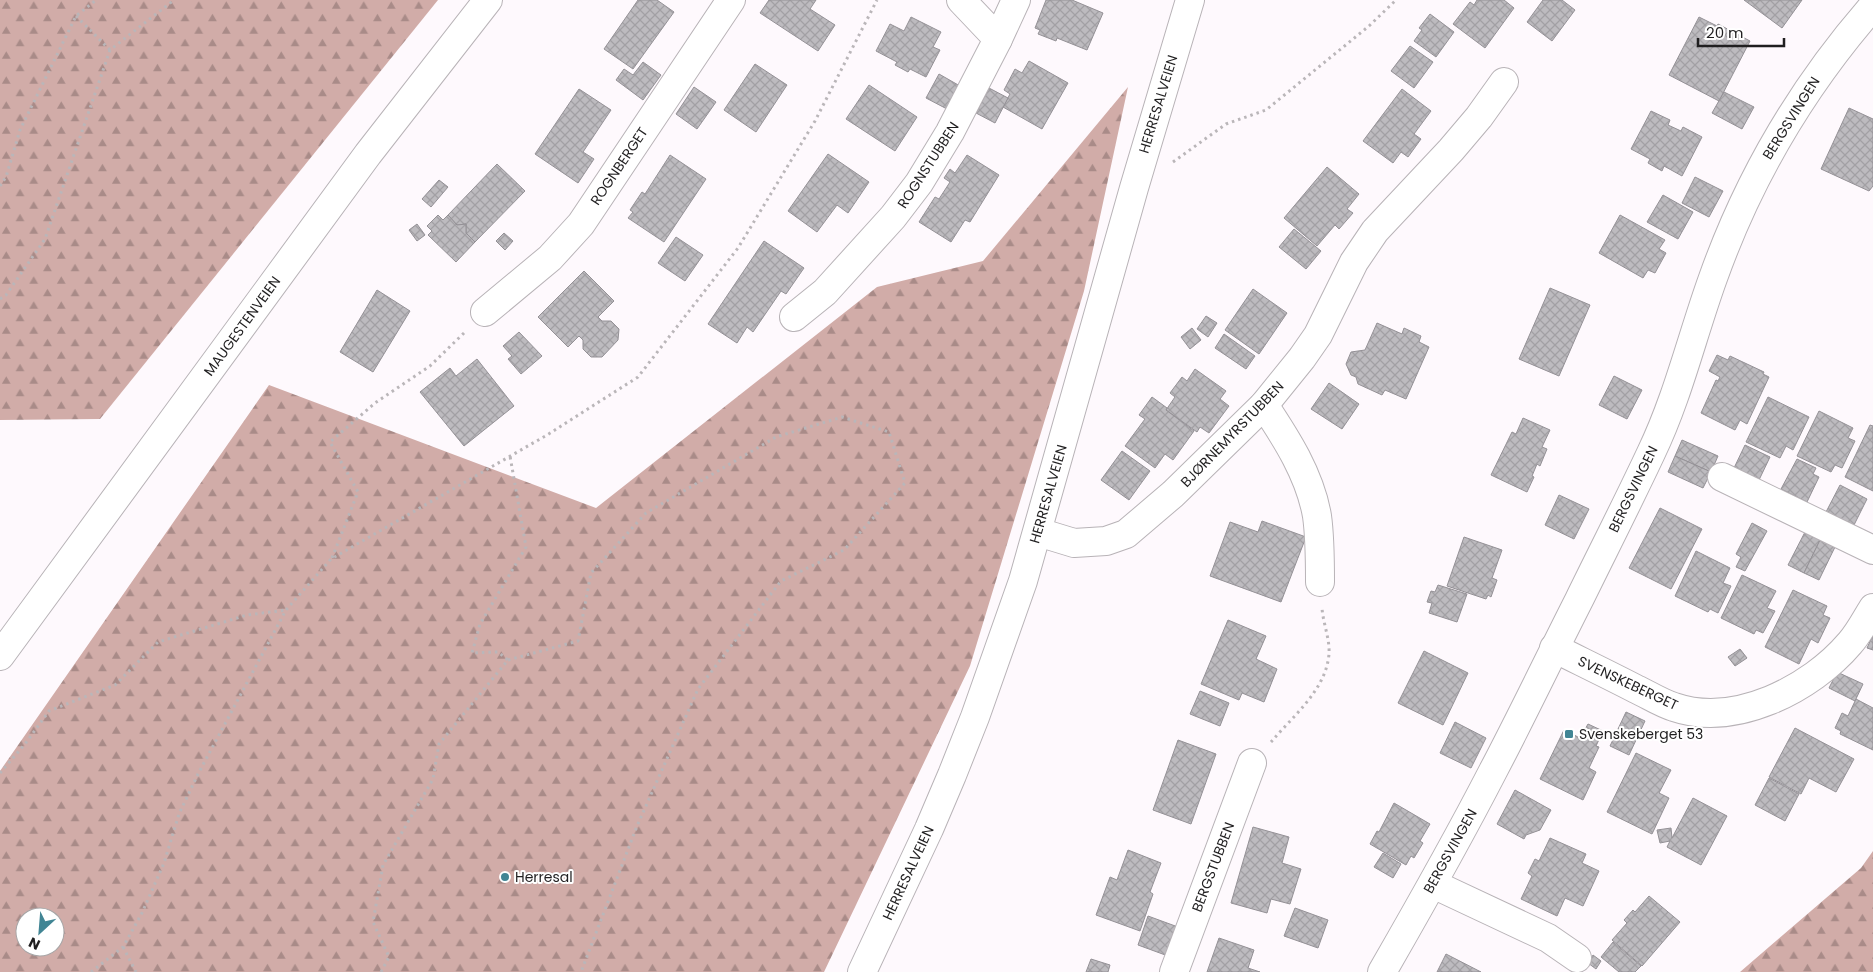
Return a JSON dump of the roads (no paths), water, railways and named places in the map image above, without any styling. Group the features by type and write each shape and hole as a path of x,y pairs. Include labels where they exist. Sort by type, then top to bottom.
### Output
{"street":[{"name":"MAUGESTENVEIEN","path":"0,656 368,154 488,0"},
{"name":"ROGNBERGET","path":"485,312 550,258 581,224 731,0"},
{"path":"961,0 998,39"},
{"name":"ROGNSTUBBEN","path":"794,317 825,292 893,217 919,183 950,132 1016,0"},
{"name":"HERRESALVEIEN","path":"862,972 929,829 975,717 1023,581 1134,188 1190,0"},
{"name":"BERGSVINGEN","path":"1382,972 1433,884 1494,770 1652,451 1677,388 1713,278 1754,181 1775,141 1812,83 1868,23"},
{"name":"BJØRNEMYRSTUBBEN","path":"1038,532 1074,543 1106,541 1126,534 1173,494 1264,405 1302,358 1318,335 1354,262 1375,231 1451,150 1479,117 1504,82"},
{"path":"1264,405 1285,437 1308,483 1316,515 1320,582"},
{"path":"1722,477 1873,550"},
{"name":"SVENSKEBERGET","path":"1554,648 1674,707 1701,713 1728,712 1760,704 1787,693 1827,667 1852,642 1873,608"},
{"name":"BERGSTUBBEN","path":"1174,972 1252,763"},
{"path":"1433,884 1548,938 1577,958"}],"place":[{"name":"Svenskeberget 53","path":"1569,734"},
{"name":"Herresal","path":"505,877"}]}
